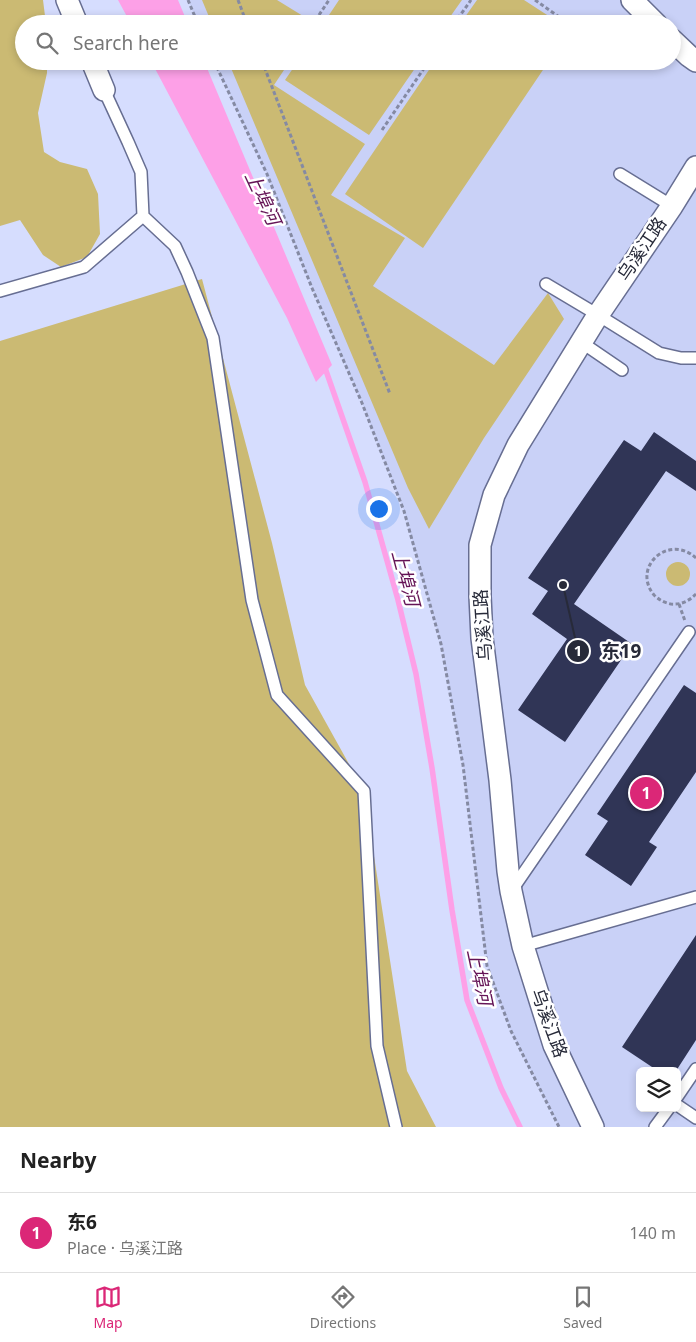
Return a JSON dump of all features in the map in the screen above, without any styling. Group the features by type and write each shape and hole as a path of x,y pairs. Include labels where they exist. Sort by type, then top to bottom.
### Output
{"street":[{"path":"67,0 73,15"},
{"path":"632,0 647,15"},
{"path":"681,48 696,61"},
{"path":"96,70 104,90"},
{"name":"乌溪江路","path":"593,1127 554,1045 523,946 511,891 500,780 482,638 480,544 494,495 518,445 598,314 672,206 696,167"}],"lane":[{"path":"104,90 141,172 144,216 175,246 213,338 252,600 277,695 364,792 377,1046 396,1127"},
{"path":"620,174 672,206"},
{"path":"0,291 84,267 144,216"},
{"path":"546,284 659,353 681,358 696,358"},
{"path":"581,342 622,370"},
{"path":"511,891 689,632"},
{"path":"523,946 696,897"},
{"path":"681,1091 696,1069"},
{"path":"681,1108 696,1118"},
{"path":"655,1127 666,1112"}],"path":[{"path":"188,0 194,15"},
{"path":"238,0 244,15"},
{"path":"319,15 329,0"},
{"path":"460,15 471,0"},
{"path":"535,0 556,15"},
{"path":"218,70 266,174 312,288 362,403 404,511 445,663 463,764 487,966 511,1031 559,1127"},
{"path":"265,70 390,394"},
{"path":"382,130 423,70"},
{"path":"696,558 691,553 683,550 674,548 665,550 651,562 648,580 650,590 656,597 665,602 674,604 684,603 696,594"}],"shaded area":[{"path":"0,0 43,0 45,15 15,15 15,70 47,70 38,113 44,152 60,162 87,169 98,194 100,234 87,257 61,267 43,255 20,220 0,226"},
{"path":"118,0 178,0 184,15 126,15"},
{"path":"188,0 696,0 696,1127 559,1127 511,1031 487,966 463,765 441,644 404,511 362,403 312,288 267,174 218,70 681,70 681,15 194,15"},
{"path":"202,0 277,0 301,15 208,15"},
{"path":"339,0 462,0 451,15 329,15"},
{"path":"477,0 524,0 547,15 466,15"},
{"path":"156,70 208,70 332,365 316,382 287,318"},
{"path":"232,70 284,70 274,85 365,144 331,195 405,238 373,286 494,365 548,293 564,319 484,438 429,529 408,488"},
{"path":"292,70 414,70 369,135 285,80"},
{"path":"429,70 543,70 423,248 345,194"},
{"path":"202,279 272,543 305,685 364,791 407,1071 436,1127 0,1127 0,341"},
{"path":"678,562 687,565 690,574 687,583 678,586 669,583 666,574 669,565"}],"building":[{"path":"654,432 696,461 696,491 666,471 574,604 632,644 565,742 518,710 567,639 532,614 548,591 528,578 624,440 641,451"},
{"path":"684,685 696,693 696,772 649,842 657,847 631,886 585,855 608,821 597,814"},
{"path":"696,935 696,1040 679,1067 652,1067 622,1047"}],"waterway":[{"name":"上埠河","path":"324,365 365,482 398,600 416,674 467,1000 501,1088 520,1127"}],"place":[{"name":"东19","path":"563,585"},
{"name":"东6","path":"646,793"}]}
